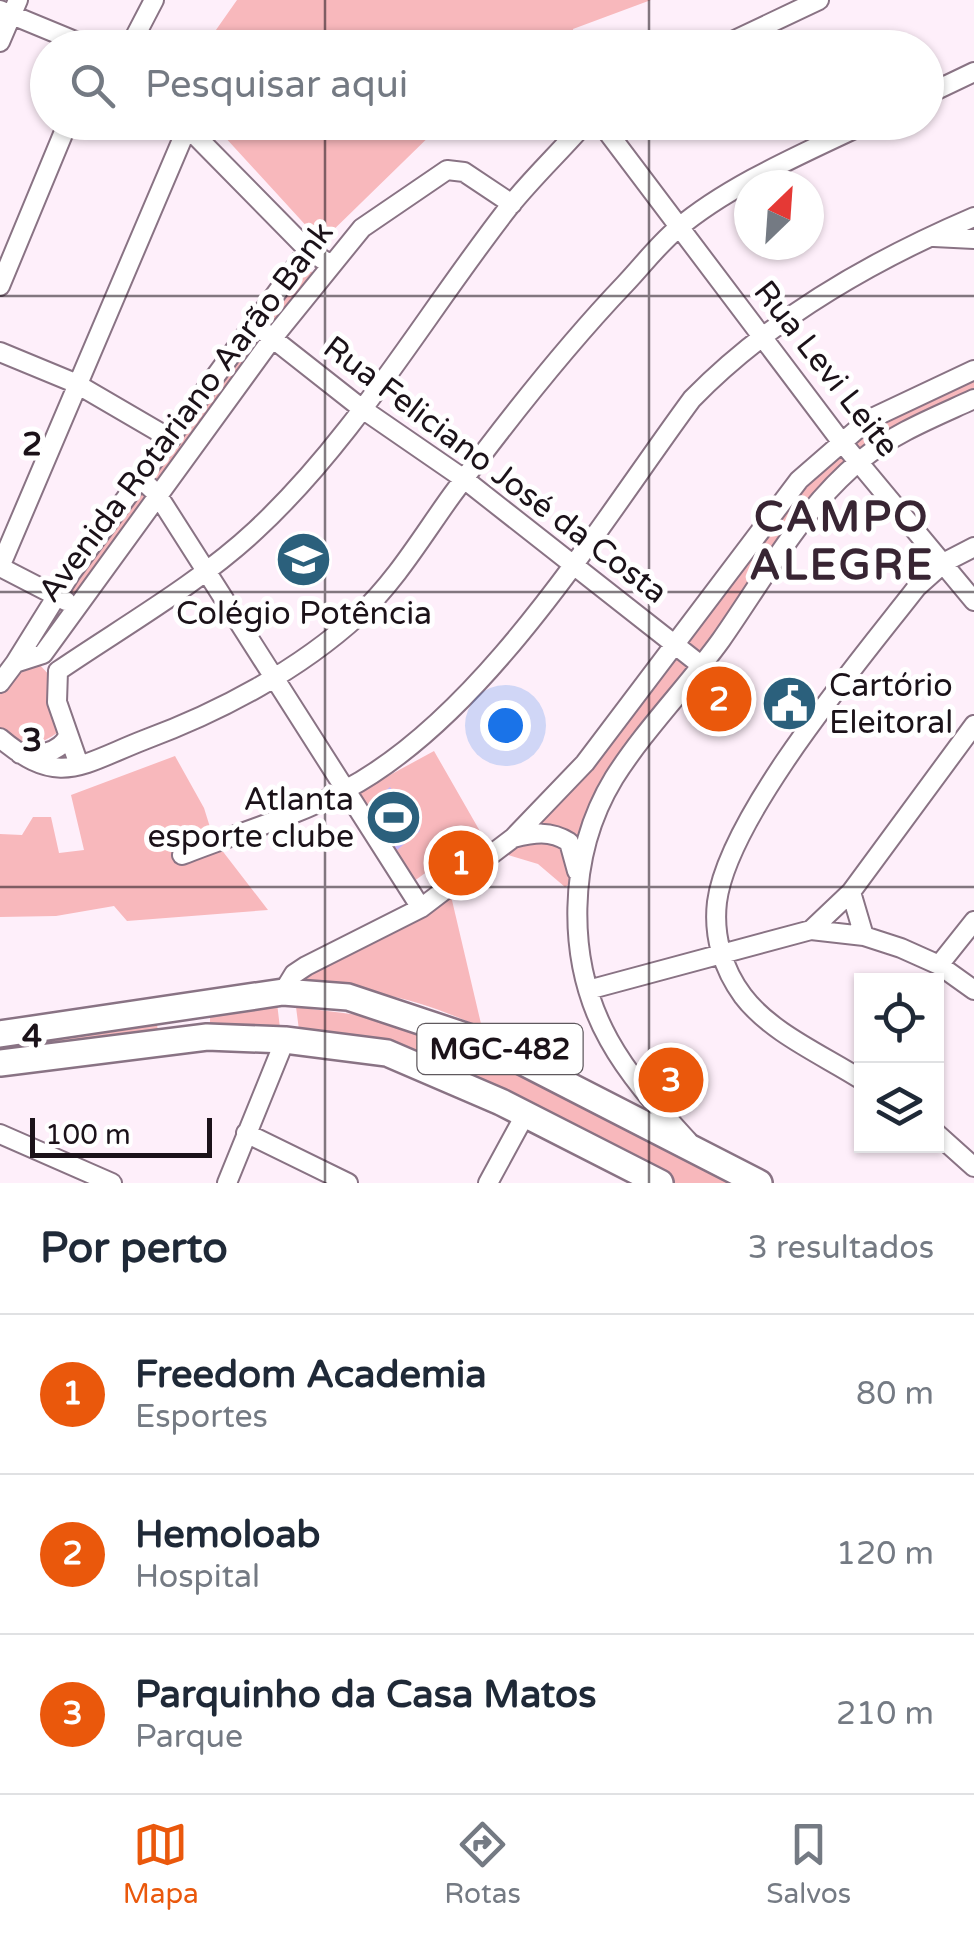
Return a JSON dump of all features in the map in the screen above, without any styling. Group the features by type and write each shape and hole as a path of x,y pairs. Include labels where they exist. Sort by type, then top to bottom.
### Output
{"highway":[{"name":"MGC-482","path":"4,1035 283,992 348,998 486,1043 759,1183"},
{"path":"283,992 286,1040"},
{"path":"201,1004 197,1027 208,1037"},
{"path":"156,1012 166,1018 168,1026 161,1040"},
{"name":"MGC-482","path":"8,1060 208,1037 286,1040 387,1053 525,1115 660,1183"}],"street":[{"path":"138,30 154,0"},
{"path":"755,30 814,1"},
{"path":"0,42 9,8 55,30"},
{"path":"944,86 974,72"},
{"path":"0,286 61,140"},
{"path":"76,608 0,567 179,140"},
{"path":"200,140 308,250 332,265"},
{"path":"58,671 205,571 276,510 361,408 512,204 570,140"},
{"name":"Rua Levi Leite","path":"613,140 840,440 974,601"},
{"path":"0,738 37,766 58,770 180,727 275,676 360,614 596,314 678,228 768,171 832,140"},
{"name":"Avenida Rotariano Aarão Bank","path":"15,663 43,654 272,339 362,228 447,170 464,172 512,204"},
{"path":"182,854 344,790 432,727 482,679 692,399 761,334 928,237 974,217"},
{"path":"928,237 974,238"},
{"name":"Avenida Rotariano Aarão Bank","path":"0,683 140,478 253,323 300,266 308,250"},
{"name":"Rua Feliciano José da Costa","path":"253,323 361,408 464,479 702,666"},
{"path":"0,352 75,382 171,439"},
{"path":"283,992 294,974 421,908 513,838 585,763 798,480 840,440 868,420 974,370"},
{"path":"579,879 612,782 702,666 814,510 858,462 888,441 974,400"},
{"path":"140,478 157,494 421,908"},
{"path":"854,1075 762,1016 743,996 720,954 717,904 734,848 778,774 917,587 945,562 974,547"},
{"path":"43,654 58,671 57,702 79,765"},
{"path":"812,930 851,892 974,725"},
{"path":"19,754 53,750 63,745 68,736"},
{"path":"513,838 538,833 569,842 579,879 579,950 588,990 607,1037 628,1072 700,1154"},
{"path":"851,892 864,936"},
{"path":"939,966 974,922"},
{"path":"588,990 812,930 864,936 939,966 974,990"},
{"path":"227,1183 286,1040"},
{"path":"488,1183 525,1115"},
{"path":"0,1134 112,1183"},
{"path":"246,1134 348,1183"},
{"path":"944,1141 974,1167"}],"shaded area":[{"path":"237,0 651,0 573,30 216,30"},
{"path":"228,140 426,140 321,242"},
{"path":"303,270 322,274 273,331 261,324"},
{"path":"256,329 267,336 157,489 146,480"},
{"path":"974,374 974,401 864,457 850,439"},
{"path":"841,447 853,463 701,659 678,643 798,488"},
{"path":"143,486 153,494 75,604 64,598"},
{"path":"675,650 698,667 607,782 579,863 568,832 520,832"},
{"path":"39,664 51,677 47,698 60,731 43,741 23,743 0,729 0,692 18,668"},
{"path":"434,751 481,833 410,884 355,794"},
{"path":"175,756 204,808 214,840 268,910 127,921 114,906 56,916 0,917 0,834 22,835 33,817 51,817 59,853 84,850 71,795"},
{"path":"524,839 568,844 572,882 565,887 538,864 508,855"},
{"path":"451,896 482,1028 389,995 291,983 397,931"},
{"path":"277,1003 280,1028 210,1028 210,1011"},
{"path":"296,1007 398,1020 443,1036 734,1183 675,1183 430,1059 389,1045 299,1030"},
{"path":"156,1018 158,1031 8,1054 6,1045"},
{"path":"674,1063 688,1079 666,1098 653,1081"}],"water":[{"name":"Atlanta esporte clube","path":"390,787 420,831 397,850 366,806"}],"place":[{"name":"Colégio Potência","path":"304,560"},
{"name":"Hemoloab","path":"719,699"},
{"name":"Cartório Eleitoral","path":"790,704"},
{"name":"Atlanta esporte clube","path":"393,818"},
{"name":"Freedom Academia","path":"461,863"},
{"name":"Parquinho da Casa Matos","path":"671,1080"}],"district":[{"name":"CAMPO ALEGRE","path":"842,541"}]}
